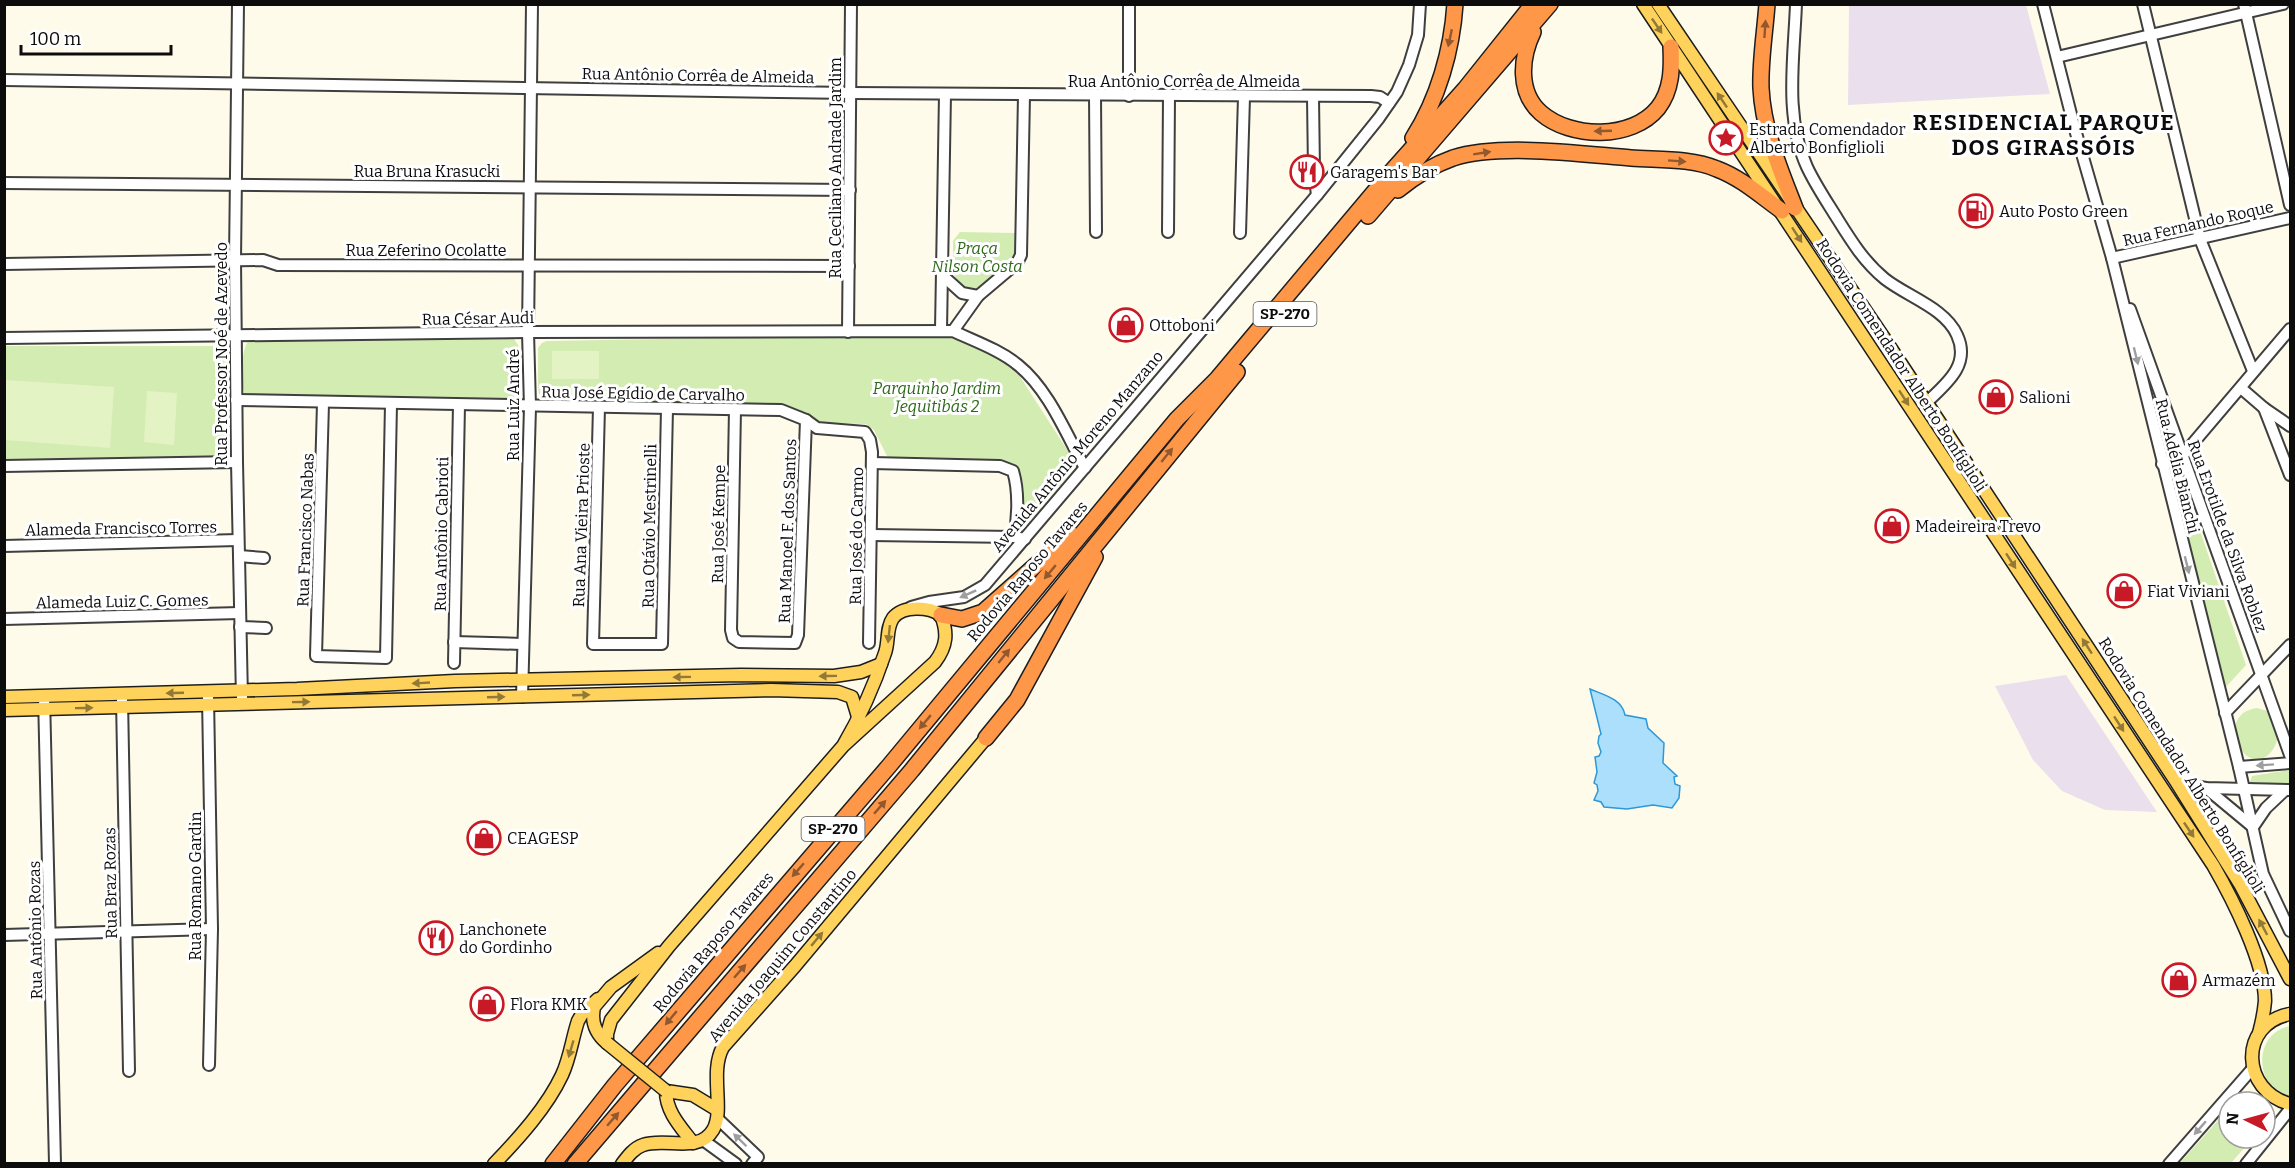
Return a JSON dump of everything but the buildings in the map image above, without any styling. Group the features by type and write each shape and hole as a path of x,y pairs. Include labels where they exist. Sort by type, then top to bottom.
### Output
{"highway":[{"path":"1392,172 1420,128 1443,72 1454,22 1455,4"},
{"path":"1767,4 1761,88 1770,139 1789,210"},
{"path":"1541,8 1525,50 1524,84 1540,112 1568,127 1601,132 1618,130 1634,126 1648,117 1659,107 1668,88 1672,72 1671,47"},
{"name":"Rodovia Raposo Tavares","path":"553,1164 615,1084 889,766 1177,419 1217,379 1392,172 1541,8"},
{"name":"SP-270","path":"575,1164 912,770 1131,501 1541,8"},
{"path":"1370,213 1402,187 1437,165 1454,158 1498,150 1690,162 1715,168 1738,179 1789,210"},
{"path":"941,615 962,619 983,612 1114,495"},
{"path":"986,738 1017,700 1085,572 1131,501"}],"main road":[{"name":"Rodovia Comendador Alberto Bonfiglioli","path":"1643,4 1671,47 1926,403 2177,783 2240,884 2290,979"},
{"name":"Rodovia Comendador Alberto Bonfiglioli","path":"1658,4 2212,865 2240,915 2262,978 2265,999 2259,1033 2252,1052 2253,1068"},
{"path":"607,1043 606,1034 611,1020 669,946 843,746 935,663 942,654 946,639 941,615 928,609 904,610 898,613 890,625 888,645 882,664 859,720 843,746"},
{"path":"122,701 208,691 455,681 741,675 834,676 861,672 882,664"},
{"path":"4,710 45,703 122,701 208,705 771,690 838,692 852,697 859,720"},
{"path":"4,698 45,703"},
{"name":"Avenida Joaquim Constantino","path":"717,1113 717,1060 723,1047 795,966 986,738"},
{"path":"494,1164 524,1130 562,1075 582,1014 611,987 669,946"},
{"path":"598,999 592,1018 598,1035 666,1091 693,1095 717,1113 713,1130 698,1141 643,1145 622,1164"},
{"path":"2259,1033 2269,1023 2290,1014"},
{"path":"2253,1068 2258,1082 2268,1094 2290,1107"},
{"path":"666,1091 674,1117 698,1141"}],"street":[{"name":"Rua Professor Noé de Azevedo","path":"237,4 235,336 242,704"},
{"name":"Rua Luiz André","path":"522,697 530,407 528,332 532,4"},
{"name":"Rua Ceciliano Andrade Jardim","path":"848,332 851,4"},
{"path":"1129,4 1129,96"},
{"name":"Avenida Antônio Moreno Manzano","path":"904,610 923,603 954,599 975,592 985,585 1019,538 1085,468 1317,195 1389,103 1409,66 1418,34 1420,4"},
{"path":"1796,4 1793,115 1806,165 1855,249 1887,280 1946,320 1957,333 1962,349 1960,364 1955,375 1926,403"},
{"name":"Rua Adélia Bianchi","path":"2043,4 2112,258 2264,874 2290,931"},
{"path":"2143,4 2200,239 2253,371"},
{"path":"2057,57 2150,37 2245,9 2283,4"},
{"path":"2245,9 2290,206"},
{"name":"Rua Antônio Corrêa de Almeida","path":"4,80 851,93 1371,96 1380,97 1389,103"},
{"path":"941,330 945,94"},
{"path":"1024,95 1021,255 1017,263 978,296 953,331 1007,357 1029,375 1040,388 1085,468"},
{"path":"1095,95 1096,232"},
{"path":"1168,232 1169,96"},
{"path":"1240,233 1244,97"},
{"path":"1313,97 1314,171 1317,195"},
{"name":"Rua Bruna Krasucki","path":"4,183 850,190"},
{"name":"Rua Fernando Roque","path":"2112,258 2290,218"},
{"name":"Rua Erotilde da Silva Roblez","path":"2112,258 2290,756"},
{"name":"Rua Zeferino Ocolatte","path":"4,264 263,260 278,265 849,266"},
{"path":"942,275 962,293 978,296"},
{"path":"2162,464 2183,455 2290,329"},
{"name":"Rua César Audi","path":"4,338 528,332 953,331"},
{"path":"2241,389 2290,426"},
{"name":"Rua José Egídio de Carvalho","path":"236,400 781,410 806,420 817,428 865,432"},
{"name":"Rua Francisco Nabas","path":"323,403 316,657 386,658 391,404"},
{"name":"Rua Antônio Cabrioti","path":"454,663 459,405"},
{"name":"Rua Ana Vieira Prioste","path":"599,407 593,644 662,644"},
{"name":"Rua Otávio Mestrinelli","path":"662,644 667,408"},
{"path":"2264,408 2290,475"},
{"name":"Rua José Kempe","path":"735,409 731,630 733,638 740,642 795,643"},
{"name":"Rua Manoel F. dos Santos","path":"795,643 798,635 806,420"},
{"name":"Rua José do Carmo","path":"865,432 870,440 872,463 869,643"},
{"path":"4,466 237,462"},
{"path":"871,535 1019,538 1016,526 1017,482 1013,471 1000,466 872,463"},
{"name":"Alameda Francisco Torres","path":"4,546 238,540"},
{"path":"239,556 264,558"},
{"name":"Alameda Luiz C. Gomes","path":"4,619 240,613"},
{"path":"240,627 266,628"},
{"path":"454,642 523,644"},
{"path":"2225,713 2290,645"},
{"name":"Rua Romano Gardin","path":"208,691 212,929 209,1065"},
{"name":"Rua Braz Rozas","path":"122,701 129,1071"},
{"name":"Rua Antônio Rozas","path":"45,703 55,1164"},
{"path":"2239,767 2290,763"},
{"path":"2177,783 2206,788 2287,790"},
{"path":"2206,788 2253,827 2266,808 2287,790"},
{"path":"4,935 212,929"},
{"path":"2169,1164 2253,1068"},
{"path":"2246,1164 2286,1116 2290,1107"},
{"path":"717,1113 758,1157 752,1164"},
{"path":"698,1141 736,1164"}],"shaded area":[{"path":"1849,5 2026,5 2050,94 1848,105"},
{"path":"2066,675 2157,812 2105,810 2062,791 2033,760 1995,686"}],"green space":[{"name":"Praça Nilson Costa","path":"960,232 1015,233 1020,236 1018,251 981,288 967,290 959,285 953,272 953,241"},
{"name":"Parquinho Jardim Jequitibás 2","path":"949,334 1004,361 1015,369 1077,465 1028,525 1021,524 1022,476 1013,466 1006,462 888,458 874,430 866,424 823,423 787,405 546,401 539,394 538,348 547,341"},
{"path":"514,339 522,351 521,401 247,399 244,393 242,362 248,341"},
{"path":"4,346 228,346 229,456 5,461"},
{"path":"552,351 599,351 599,379 552,379"},
{"path":"5,380 114,387 110,448 5,440"},
{"path":"147,391 177,393 174,445 144,442"},
{"path":"2175,483 2185,487 2246,665 2225,688 2173,487"},
{"path":"2257,708 2267,711 2278,735 2271,752 2261,759 2252,759 2238,744 2235,732 2237,722 2244,713"},
{"path":"2290,770 2290,784 2250,782 2252,776"},
{"path":"2290,1026 2290,1098 2278,1093 2269,1084 2264,1073 2262,1061 2264,1049 2269,1039 2278,1031"},
{"path":"2217,1121 2217,1150 2242,1150 2231,1163 2180,1163"}],"water":[{"path":"1590,689 1616,701 1625,715 1646,719 1648,728 1664,743 1663,763 1677,776 1674,777 1675,784 1680,786 1679,798 1672,808 1653,805 1627,809 1604,807 1601,802 1594,800 1598,791 1594,783 1597,772 1595,757 1601,752 1598,743 1601,734"}],"place":[{"name":"Estrada Comendador Alberto Bonfiglioli","path":"1726,138"},
{"name":"Garagem's Bar","path":"1307,172"},
{"name":"Auto Posto Green","path":"1976,211"},
{"name":"Ottoboni","path":"1126,325"},
{"name":"Salioni","path":"1996,397"},
{"name":"Madeireira Trevo","path":"1892,526"},
{"name":"Fiat Viviani","path":"2124,591"},
{"name":"CEAGESP","path":"484,838"},
{"name":"Lanchonete do Gordinho","path":"436,938"},
{"name":"Armazém","path":"2179,980"},
{"name":"Flora KMK","path":"487,1004"}],"district":[{"name":"RESIDENCIAL PARQUE DOS GIRASSÓIS","path":"2044,134"}]}
